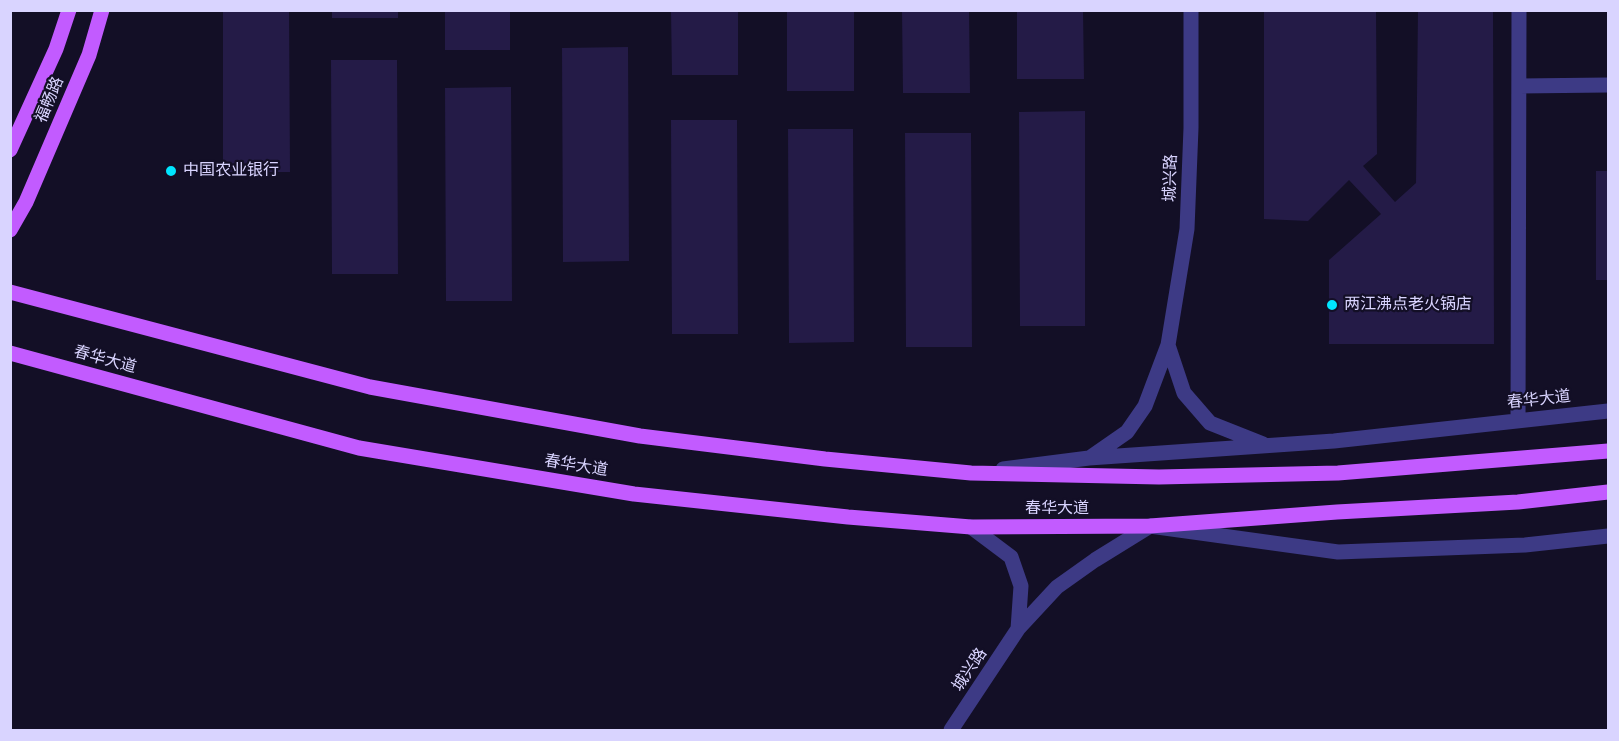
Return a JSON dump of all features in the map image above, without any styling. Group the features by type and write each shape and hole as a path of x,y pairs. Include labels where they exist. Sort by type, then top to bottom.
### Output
{"main road":[{"name":"福畅路","path":"10,150 56,49 69,10"},
{"name":"福畅路","path":"10,230 26,202 89,55 102,10"},
{"name":"春华大道","path":"10,292 370,387 640,436 825,459 971,473 1159,477 1338,473 1608,451"},
{"name":"春华大道","path":"10,353 359,448 634,494 848,517 971,527 1150,526 1337,512 1518,502 1608,492"}],"street":[{"name":"城兴路","path":"1089,458 1127,432 1145,406 1168,345 1187,228 1191,128 1191,10"},
{"path":"1518,420 1519,10"},
{"path":"1519,86 1608,85"},
{"path":"1168,345 1184,393 1210,423 1267,446"},
{"name":"春华大道","path":"971,473 1089,458 1334,441 1608,411"},
{"name":"城兴路","path":"951,730 1018,629 1057,587 1150,526"},
{"name":"春华大道","path":"1150,526 1338,552 1525,545 1608,536"},
{"path":"971,527 1011,557 1021,586 1018,629"}],"building":[{"path":"223,10 289,10 290,172 223,172"},
{"path":"332,10 398,10 398,18 332,18"},
{"path":"445,10 510,10 510,50 445,50"},
{"path":"671,10 738,10 738,75 672,75"},
{"path":"787,10 854,10 854,91 787,91"},
{"path":"902,10 969,10 970,93 903,93"},
{"path":"1017,10 1083,10 1084,79 1017,79"},
{"path":"1264,10 1376,10 1377,154 1363,166 1395,202 1416,183 1418,10 1493,10 1494,344 1329,344 1329,260 1381,214 1349,180 1308,221 1264,219"},
{"path":"628,47 629,261 563,262 562,48"},
{"path":"331,60 397,60 398,274 332,274"},
{"path":"511,87 512,301 446,301 445,88"},
{"path":"1085,111 1085,326 1020,326 1019,112"},
{"path":"671,120 737,120 738,334 672,334"},
{"path":"788,129 853,129 854,342 789,343"},
{"path":"905,133 971,133 972,347 906,347"},
{"path":"1596,171 1608,171 1608,280 1596,280"}],"place":[{"name":"中国农业银行","path":"171,171"},
{"name":"两江沸点老火锅店","path":"1332,305"}]}
